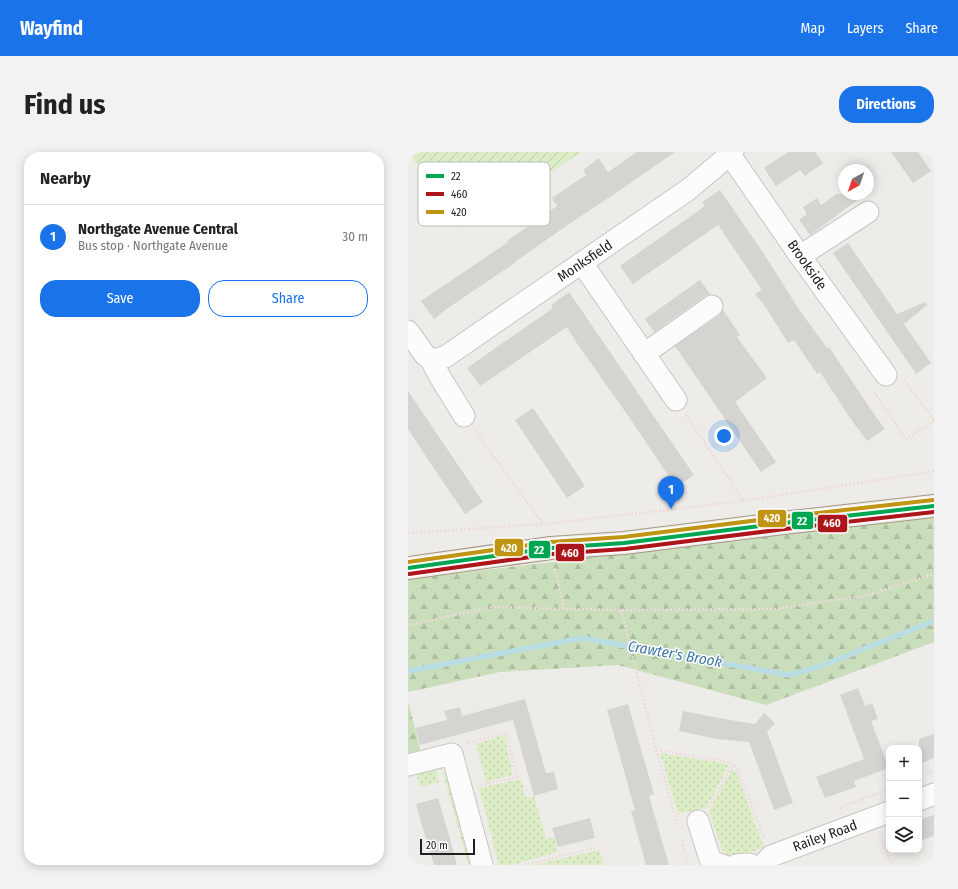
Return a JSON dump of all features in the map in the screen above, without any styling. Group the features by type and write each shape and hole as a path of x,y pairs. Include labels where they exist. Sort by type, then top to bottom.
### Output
{"main road":[{"path":"408,568 550,548 624,543 934,506"}],"street":[{"name":"Brookside","path":"732,153 800,256 886,375"},
{"name":"Monksfield","path":"431,360 445,357 582,263 689,189 732,153"},
{"path":"800,256 868,212"},
{"path":"582,263 676,400"},
{"path":"644,354 712,306"},
{"path":"408,331 425,355 431,360 464,416"},
{"path":"408,765 452,754 482,865"},
{"path":"922,799 934,794"},
{"name":"Railey Road","path":"767,861 886,813"},
{"path":"696,815 710,859 717,864 723,865"},
{"path":"736,865 752,865"}],"path":[{"path":"896,368 934,420 906,439 870,385 896,368"},
{"path":"676,400 744,501"},
{"path":"464,416 544,524 564,609"},
{"path":"408,533 544,524 744,501 934,471"},
{"path":"408,625 493,607 621,610 774,608 864,596 934,574"},
{"path":"621,610 656,750 679,831"},
{"path":"452,754 460,746 506,733 517,777 462,792"},
{"path":"656,750 725,760 733,764 738,770 767,861"},
{"path":"675,817 696,815 733,764"},
{"path":"681,838 688,865"},
{"path":"524,865 595,848"}],"green space":[{"path":"409,152 582,152 550,172 550,162 418,162 418,165"},
{"path":"934,517 934,642 766,705 618,665 500,672 408,692 408,579"},
{"path":"408,701 421,753 408,757"},
{"path":"504,735 513,775 486,782 476,744"},
{"path":"660,753 723,763 729,766 706,808 678,814"},
{"path":"436,767 439,782 420,787 416,773"},
{"path":"732,769 736,771 764,847 737,857 728,855 722,850 709,811"},
{"path":"442,770 448,778 472,864 468,864"},
{"path":"521,779 526,798 534,796 546,839 555,837 558,852 512,865 499,865 479,788"},
{"path":"599,850 604,865 534,865"}],"building":[{"path":"637,152 675,152 434,319 421,301 508,242 507,241 528,226 550,226 550,211 557,206 552,198 586,175 583,170 599,158 608,172"},
{"path":"788,152 815,152 823,163 805,176 800,170 776,186 764,168"},
{"path":"891,152 918,152 931,171 913,183"},
{"path":"720,190 764,254 800,311 827,348 829,347 885,429 867,441 820,372 817,374 794,340 788,343 766,308 755,294 762,290 718,225 633,284 620,266 705,206 702,202"},
{"path":"836,194 838,194 838,200 858,200 810,235 799,220 807,214 803,207 817,198 821,205"},
{"path":"848,243 897,314 925,302 927,305 904,324 931,363 916,374 833,253"},
{"path":"700,280 710,294 654,332 645,319"},
{"path":"569,292 694,475 676,487 567,327 480,386 467,368 553,308 551,305"},
{"path":"723,310 740,335 737,337 767,378 735,402 776,462 761,472 675,346 719,316"},
{"path":"408,391 483,502 465,514 408,429"},
{"path":"533,408 585,486 567,498 515,420"},
{"path":"858,688 865,706 872,703 878,719 871,721 886,760 886,769 854,781 856,787 825,798 816,777 864,759 840,695"},
{"path":"525,699 546,773 554,772 558,789 534,796 513,720 420,745 415,728 447,720 444,711 460,707 462,716"},
{"path":"628,704 654,794 649,796 669,865 646,865 631,811 635,810 607,710"},
{"path":"683,711 755,724 764,713 775,723 767,732 793,803 774,810 749,742 717,739 679,731"},
{"path":"934,734 934,758 922,763 922,745 919,745 919,739"},
{"path":"438,798 457,865 434,865 421,822 416,804"},
{"path":"934,815 934,836 922,840 922,819"},
{"path":"590,818 595,838 558,847 552,828"}],"waterway":[{"name":"Crawter's Brook","path":"408,671 582,638 789,675 821,666 934,621"}],"transit line":[{"name":"420","path":"408,562 550,542 623,537 933,500"},
{"name":"22","path":"408,568 551,548 624,543 934,506"},
{"name":"460","path":"409,574 552,554 625,549 934,512"}],"place":[{"name":"Northgate Avenue Central","path":"671,509"}]}
